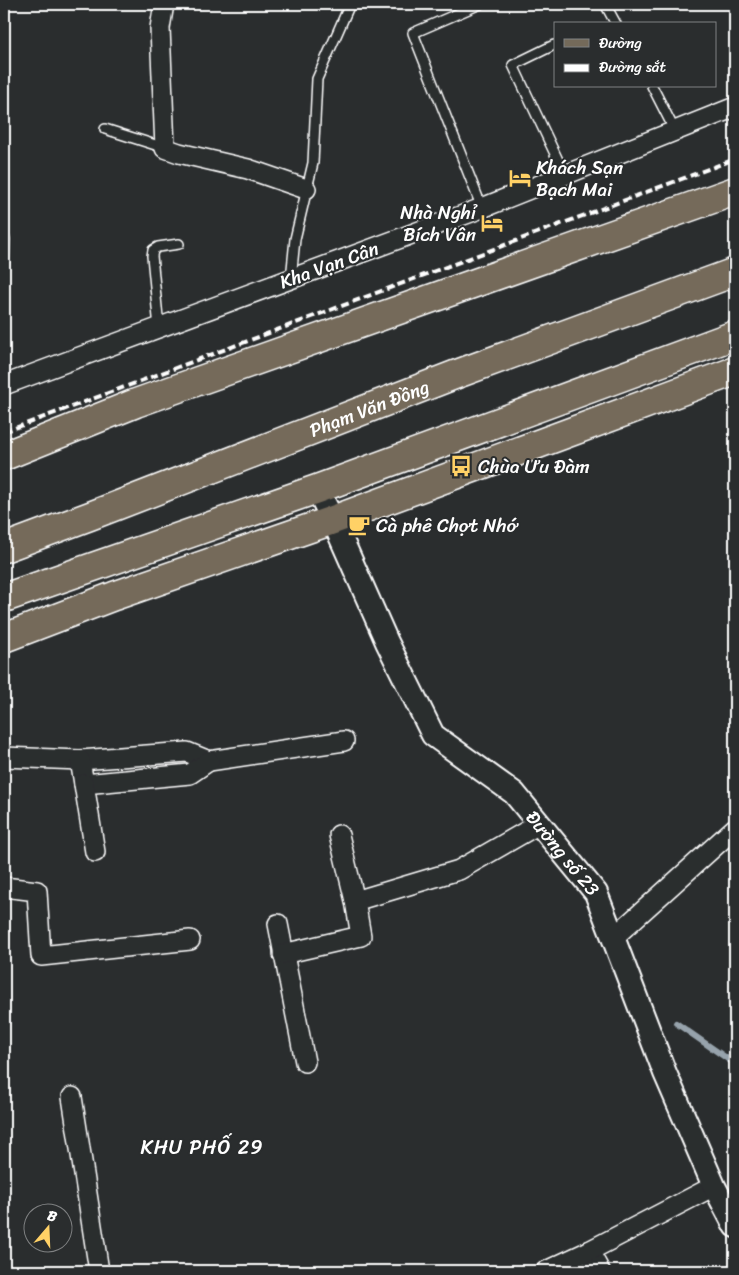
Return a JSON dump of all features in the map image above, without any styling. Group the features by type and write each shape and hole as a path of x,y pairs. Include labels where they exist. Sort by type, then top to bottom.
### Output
{"main road":[{"path":"4,456 136,403 735,191"},
{"name":"Phạm Văn Đồng","path":"4,548 457,374 735,272"},
{"path":"4,598 317,489 735,335"},
{"path":"4,638 114,596 333,520 735,371"}],"street":[{"path":"164,4 160,28 165,148 248,169 306,189"},
{"name":"Kha Vạn Cân","path":"4,385 482,208 735,107"},
{"name":"Đường số 23","path":"317,489 333,520 387,642 433,735 514,793 596,893 665,1073 714,1186 735,1226"},
{"path":"84,784 190,774 208,761 344,741"},
{"path":"4,757 80,760 187,752 208,761"},
{"path":"80,760 94,852"},
{"path":"355,901 459,870 539,824"},
{"path":"613,938 735,828"},
{"path":"283,954 361,936 355,901 339,835"},
{"path":"4,887 37,891 41,956 190,940"},
{"path":"278,924 305,1062"},
{"path":"72,1097 100,1271"},
{"path":"546,1271 589,1251 714,1186"},
{"path":"589,1251 600,1271"}],"lane":[{"path":"291,280 296,239 312,163 317,79 350,4"},
{"path":"480,4 413,33 482,208"},
{"path":"605,4 615,22"},
{"path":"554,45 513,65 565,175"},
{"path":"653,88 675,131"},
{"path":"105,129 165,148"},
{"path":"4,262 5,239"},
{"path":"159,328 153,250 158,247 179,244"}],"waterway":[{"path":"676,1023 735,1064"}],"railway":[{"path":"4,432 735,159"}],"place":[{"name":"Khách Sạn Bạch Mai","path":"520,178"},
{"name":"Nhà Nghỉ Bích Vân","path":"492,223"},
{"name":"Chùa Ưu Đàm","path":"461,466"},
{"name":"Cà phê Chợt Nhớ","path":"359,525"}],"district":[{"name":"KHU PHỐ 29","path":"202,1147"}]}
